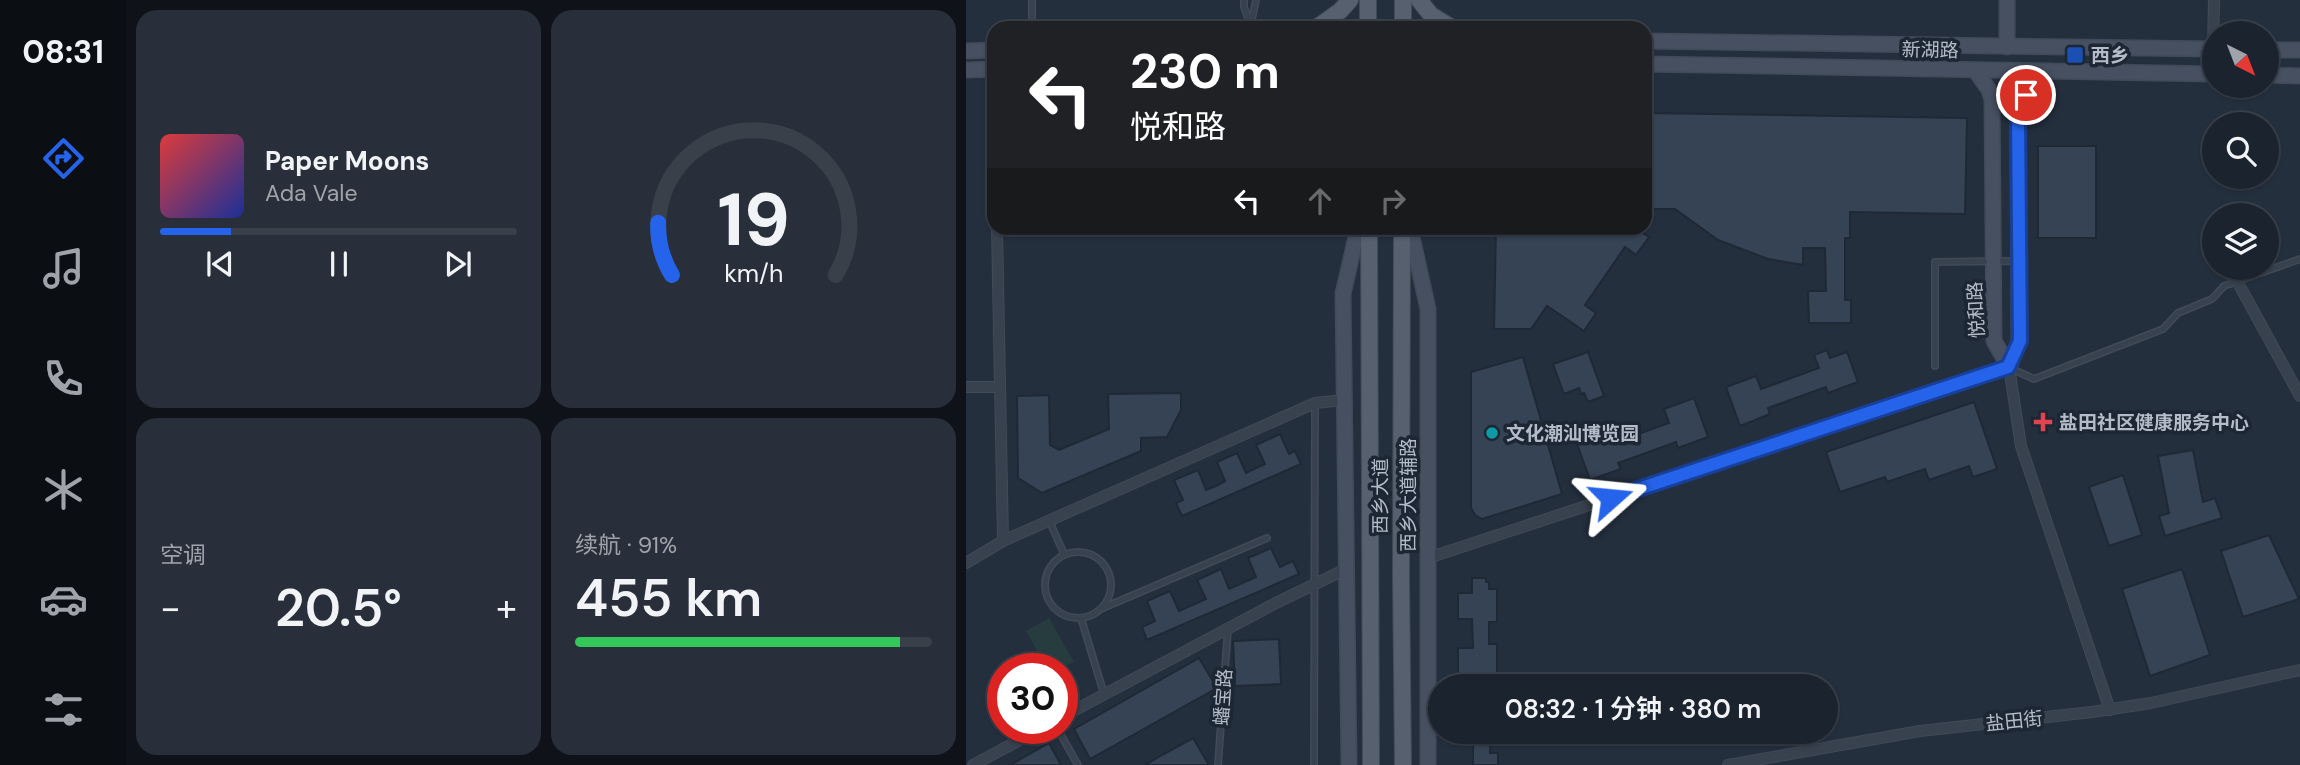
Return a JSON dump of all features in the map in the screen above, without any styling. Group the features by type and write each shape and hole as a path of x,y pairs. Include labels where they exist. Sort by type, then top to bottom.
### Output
{"main road":[{"path":"1326,21 1350,0"},
{"path":"1368,0 1368,21"},
{"path":"1403,0 1403,21"},
{"path":"1419,0 1431,15 1441,21"},
{"name":"西乡大道","path":"1369,235 1371,765"},
{"name":"西乡大道","path":"1402,235 1403,765"}],"street":[{"path":"2007,0 2007,47"},
{"path":"2214,0 2214,21"},
{"name":"新湖路","path":"1652,41 2202,49"},
{"path":"966,51 987,50"},
{"path":"2279,50 2300,50"},
{"name":"新湖路","path":"1652,64 2202,74"},
{"path":"966,70 987,69"},
{"name":"悦和路","path":"1975,70 1992,99 1994,341 2008,367"},
{"path":"2048,71 2026,95 2018,117 2020,341 2008,367 2021,446 2110,709"},
{"path":"2279,75 2300,76"},
{"path":"997,235 1003,541"},
{"path":"1349,765 1343,294 1356,235"},
{"name":"西乡大道辅路","path":"1412,235 1428,309 1428,765"},
{"path":"2237,281 2300,396"},
{"path":"1428,558 2008,367"},
{"path":"966,387 1000,387"},
{"path":"966,563 1003,541 1049,520 1315,404 1344,400"},
{"path":"1078,708 1346,569"},
{"name":"盐田街","path":"1728,765 1920,731 2151,703 2300,670"},
{"path":"973,765 1012,744"}],"lane":[{"path":"1032,0 1032,21"},
{"path":"1244,0 1249,21"},
{"path":"1251,21 1256,0"},
{"path":"2008,367 2034,379 2162,329 2178,313 2212,299 2224,286 2300,259"},
{"path":"1935,366 1935,262 2019,261"},
{"path":"1314,765 1315,404"},
{"path":"1049,520 1065,554"},
{"path":"1100,609 1110,590 1105,566 1096,557 1075,551 1055,561 1047,572 1045,593 1055,609 1070,617 1082,618 1266,538"},
{"path":"1082,618 1104,694"},
{"name":"蟠宝路","path":"1218,765 1228,628"},
{"path":"1067,744 1079,765"}],"green space":[{"path":"1049,618 1069,653 1038,653 1026,631"}],"building":[{"path":"1652,113 1967,118 1965,214 1850,212 1850,238 1845,238 1845,300 1851,300 1851,323 1809,323 1808,291 1826,291 1825,248 1803,248 1803,265 1768,259 1718,240 1675,209 1652,209"},
{"path":"2038,146 2096,146 2096,238 2038,238"},
{"path":"1496,235 1649,237 1636,255 1625,247 1585,305 1596,313 1584,331 1547,306 1531,329 1494,329"},
{"path":"1827,350 1830,358 1847,352 1858,382 1828,393 1826,387 1768,408 1770,414 1740,426 1726,387 1756,376 1761,389 1819,368 1814,355"},
{"path":"1588,352 1604,396 1588,402 1579,388 1564,394 1553,364"},
{"path":"1523,357 1562,494 1482,519 1475,515 1471,508 1471,372"},
{"path":"1181,393 1181,410 1167,437 1141,438 1141,451 1042,493 1018,478 1017,396 1049,395 1050,445 1059,450 1109,429 1108,394"},
{"path":"1694,398 1708,437 1678,448 1676,442 1618,463 1621,469 1590,480 1576,441 1606,430 1611,444 1669,423 1664,409"},
{"path":"1974,402 1997,469 1973,477 1969,466 1929,480 1925,469 1887,482 1885,477 1840,492 1826,452"},
{"path":"1280,434 1289,454 1295,451 1301,464 1182,516 1176,503 1183,500 1174,480 1198,470 1206,490 1216,486 1225,481 1217,462 1237,453 1246,473 1265,464 1256,445"},
{"path":"2193,450 2203,502 2215,498 2222,518 2165,536 2159,516 2169,513 2158,456"},
{"path":"2123,475 2142,535 2109,546 2089,487"},
{"path":"2269,535 2299,599 2243,617 2221,551"},
{"path":"1271,548 1280,567 1293,561 1299,574 1147,640 1142,627 1155,621 1147,601 1170,591 1179,611 1206,599 1197,580 1221,569 1229,589 1256,577 1248,558"},
{"path":"2182,569 2210,655 2150,676 2122,589"},
{"path":"1472,578 1486,578 1489,589 1497,589 1497,622 1489,622 1489,644 1497,644 1497,674 1458,674 1458,648 1473,648 1472,619 1458,619 1458,593 1472,593"},
{"path":"1279,639 1281,684 1235,686 1233,641"},
{"path":"1199,658 1217,688 1090,759 1078,736 1078,727"},
{"path":"1193,738 1209,765 1145,765 1162,755"},
{"path":"1050,744 1061,765 1010,765"},
{"path":"1473,744 1490,744 1490,753 1498,753 1498,765 1473,765"}],"place":[{"name":"西乡","path":"2075,55"},
{"name":"盐田社区健康服务中心","path":"2043,422"},
{"name":"文化潮汕博览园","path":"1492,433"}],"route":[{"path":"1611,498 2008,367 2020,341 2018,117 2026,95"}]}
